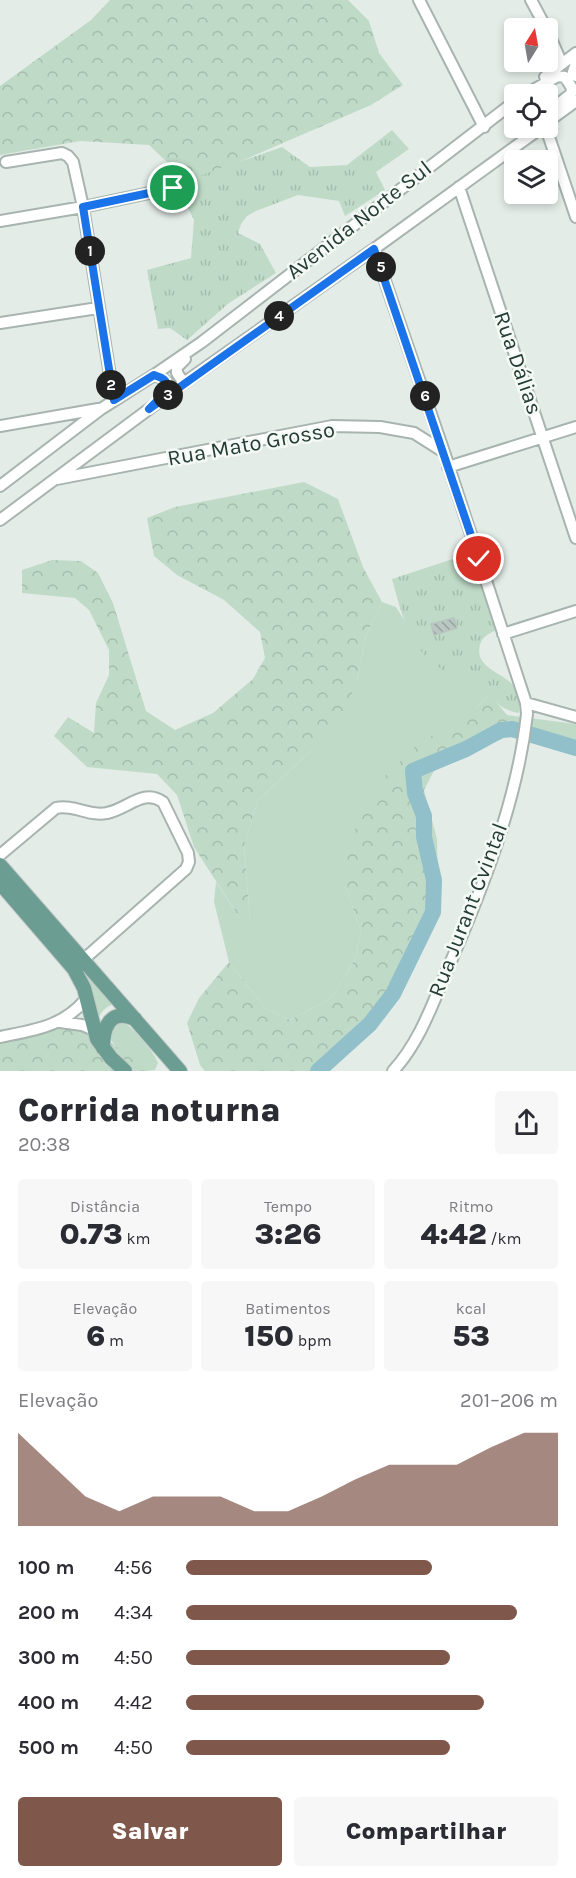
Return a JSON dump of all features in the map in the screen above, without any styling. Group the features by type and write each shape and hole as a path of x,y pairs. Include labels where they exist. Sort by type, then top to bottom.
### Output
{"main road":[{"path":"0,865 180,1071"},
{"path":"0,883 74,969 86,999 94,1030 103,1048 125,1071"},
{"path":"103,1048 103,1034 111,1020 118,1015 126,1015 135,1019"},
{"path":"163,1071 168,1059 165,1054"}],"street":[{"path":"419,0 484,127"},
{"path":"531,0 541,18"},
{"path":"537,84 576,53"},
{"path":"558,55 562,64"},
{"path":"576,63 573,72 576,76"},
{"path":"543,84 558,76 565,77 572,88 571,94 558,104"},
{"path":"558,113 576,101"},
{"name":"Avenida Norte Sul","path":"0,486 101,409 202,342 504,110"},
{"name":"Avenida Norte Sul","path":"0,520 184,383 527,138"},
{"path":"549,138 576,217"},
{"path":"6,162 62,153 73,162 83,207 114,400"},
{"name":"Rua Dálias","path":"459,187 576,538"},
{"path":"0,221 173,188"},
{"name":"Rua Jurant Cvintal","path":"374,249 444,452 526,703 523,741 499,835 470,916 423,1026 406,1055 393,1071"},
{"path":"0,323 98,308"},
{"path":"184,383 177,373 177,367 202,342"},
{"path":"149,409 168,390 164,378 154,375"},
{"path":"0,426 101,409"},
{"name":"Rua Mato Grosso","path":"54,480 332,426 380,427 414,433 444,452"},
{"path":"448,467 576,427"},
{"path":"503,634 576,611"},
{"path":"526,703 576,717"},
{"path":"0,855 56,808 67,806 100,814 109,813 148,796 156,797 163,802 188,853 189,862 186,869 83,960"},
{"path":"0,1037 59,1022 71,1015 86,999"},
{"path":"59,1022 82,1024 94,1030"}],"green space":[{"path":"110,0 348,0 369,21 379,53 403,85 371,105 202,178 182,176 149,145 80,141 0,155 0,86 91,20"},
{"path":"392,130 409,149 376,172 385,190 345,216 339,201 298,195 247,216 238,233 260,244 276,273 229,303 187,340 170,328 158,329 147,270 191,258 194,220 176,184 282,147 310,167 347,165"},
{"path":"304,482 338,499 363,567 382,602 366,635 357,682 346,707 310,752 258,800 244,846 250,920 241,920 194,847 177,795 157,774 87,767 54,736 68,717 94,733 96,703 109,675 109,650 89,610 75,598 22,593 22,570 52,560 81,561 98,573 113,603 146,711 175,730 213,713 253,679 265,658 260,632 224,600 177,575 154,556 147,518 175,507"},
{"path":"471,553 497,630 482,640 479,653 485,664 509,681 516,689 519,713 505,709 477,685 431,662 408,630 399,606 392,579"},
{"path":"382,602 396,607 416,639 476,670 490,695 475,709 345,885 361,932 355,959 332,998 290,1020 265,1008 229,962 214,902 216,882 241,920 250,920 244,846 258,800 310,752 357,682 366,635"},
{"path":"490,695 507,715 507,737 437,765 424,790 437,839 438,905 398,999 369,1032 325,1071 205,1071 200,1065 187,1023 199,998 229,962 265,1008 290,1020 332,998 355,959 361,932 345,885 349,840 386,775 416,746 475,709"},
{"path":"507,715 576,724 576,746 519,732 507,737"},
{"path":"76,961 113,1004 103,1011 97,1021"},
{"path":"118,1022 124,1022 148,1046 158,1063 155,1070 145,1071 116,1048 110,1036 111,1029"},
{"path":"51,1023 79,1024 102,1036 147,1071 0,1071 0,1039"}],"building":[{"path":"454,618 457,628 434,635 431,624"}],"waterway":[{"path":"318,1071 370,1024 393,994 433,912 434,880 424,837 424,816 415,793 413,771 466,749 501,730 512,729 576,748"}],"route":[{"path":"173,188 83,207 114,400 154,375 164,378 168,390 149,409 374,249 479,559"}]}
